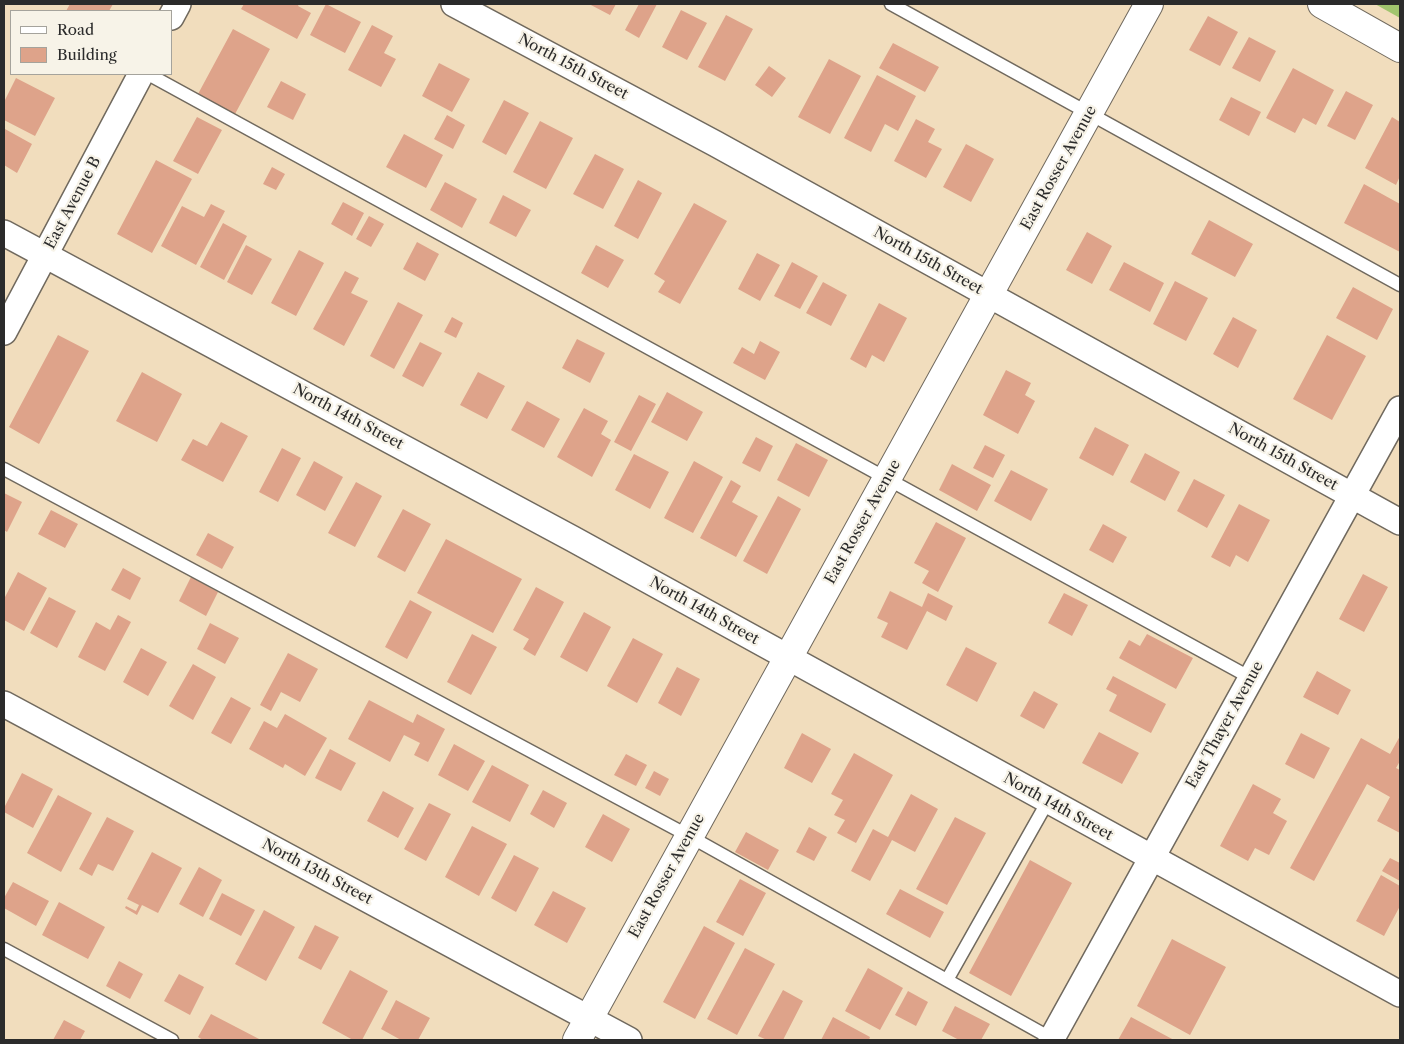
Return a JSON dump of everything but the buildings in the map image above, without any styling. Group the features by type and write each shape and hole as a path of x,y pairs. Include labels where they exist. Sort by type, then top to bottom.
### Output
{"street":[{"name":"North 15th Street","path":"454,4 716,144 1400,522"},
{"name":"East Rosser Avenue","path":"583,1029 1149,4"},
{"path":"1322,4 1400,48"},
{"name":"East Avenue B","path":"4,332 140,75"},
{"name":"North 14th Street","path":"4,233 573,538 1400,994"},
{"name":"East Thayer Avenue","path":"1052,1040 1400,409"},
{"name":"North 13th Street","path":"4,704 583,1029 629,1040"}],"lane":[{"path":"891,4 1090,112 1400,285"},
{"path":"150,75 1251,678"},
{"path":"4,469 689,836 1052,1040"},
{"path":"947,980 1048,801"},
{"path":"4,949 172,1040"}],"green space":[{"path":"1375,4 1400,4 1400,18"}]}
